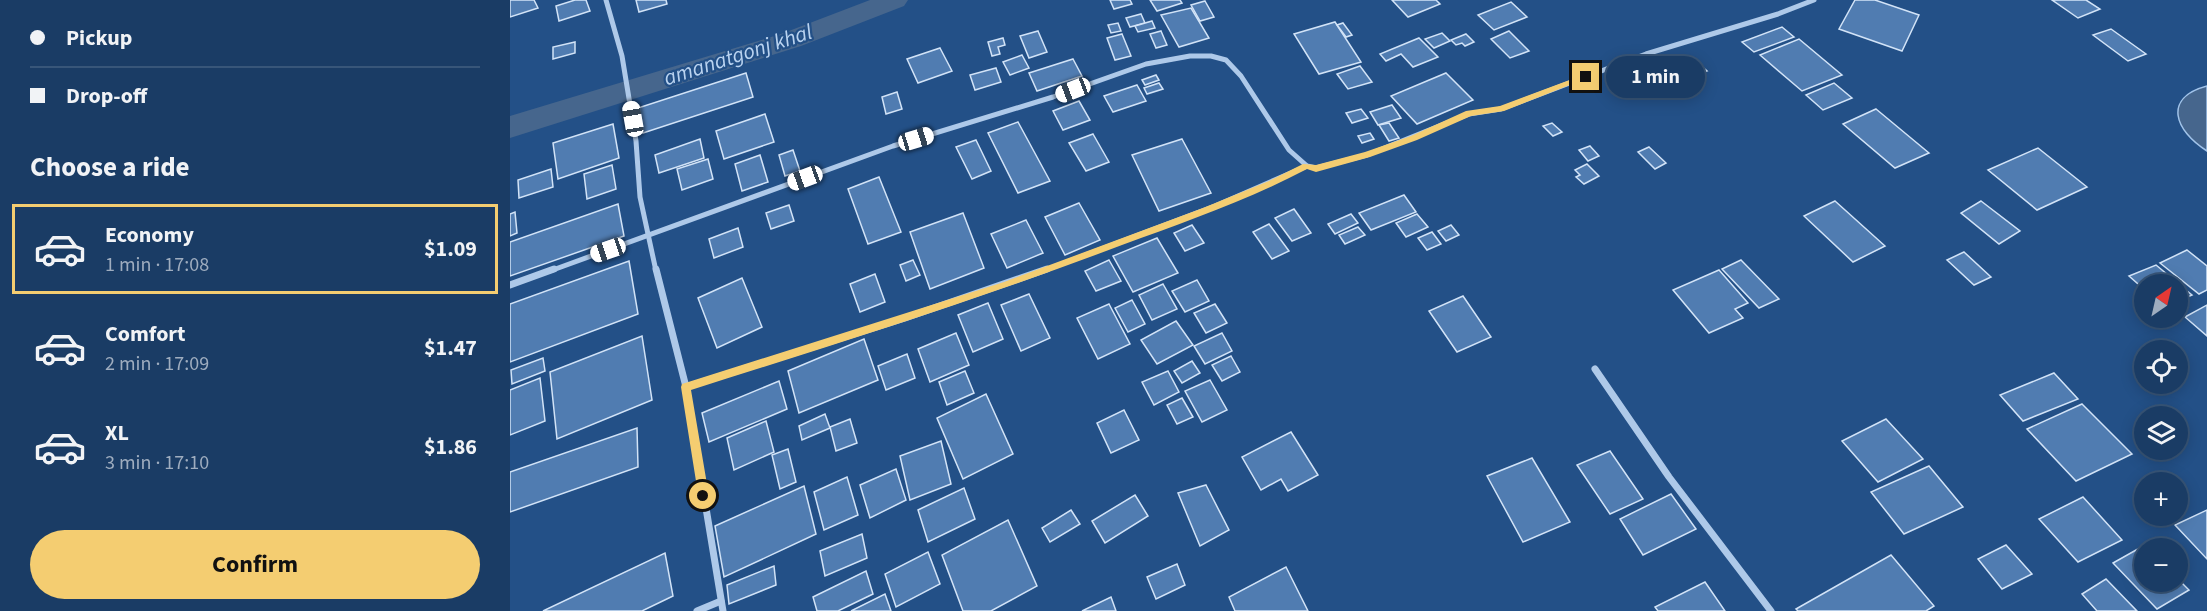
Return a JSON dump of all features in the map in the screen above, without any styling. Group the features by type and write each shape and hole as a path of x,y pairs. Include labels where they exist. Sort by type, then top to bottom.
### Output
{"street":[{"path":"606,0 622,56 636,141 640,197 647,236 686,387 723,611"},
{"path":"510,285 893,146 1053,98 1146,64 1190,56 1211,56 1226,60 1241,76 1289,150 1306,166 1316,168 1367,155 1469,114 1501,109 1646,54 1778,14 1814,0"},
{"path":"686,387 1006,285 1272,184 1306,166"},
{"path":"1595,369 1669,477 1772,611"},
{"path":"697,611 721,601"}],"water":[{"path":"2207,86 2207,151 2187,134 2178,116 2179,107 2184,98 2193,91"}],"building":[{"path":"510,0 534,0 538,8 510,17"},
{"path":"575,0 586,0 590,11 559,21 556,6"},
{"path":"636,0 666,0 667,4 639,12"},
{"path":"1110,0 1130,0 1132,4 1114,9"},
{"path":"1150,0 1180,0 1182,3 1157,11"},
{"path":"1392,0 1436,0 1440,4 1408,17"},
{"path":"1855,0 1875,0 1919,15 1902,51 1839,29"},
{"path":"2052,0 2086,0 2100,9 2078,18"},
{"path":"1205,1 1214,17 1200,21 1191,5"},
{"path":"1511,2 1527,17 1494,30 1478,15"},
{"path":"1191,8 1209,38 1179,47 1161,15"},
{"path":"1141,14 1145,23 1130,27 1126,18"},
{"path":"1152,21 1155,28 1138,32 1135,26"},
{"path":"1335,22 1361,62 1319,74 1294,34"},
{"path":"1118,23 1121,31 1111,33 1108,25"},
{"path":"1343,23 1352,35 1346,37 1337,25"},
{"path":"1782,27 1794,37 1754,52 1742,42"},
{"path":"2111,29 2146,54 2128,61 2093,35"},
{"path":"1038,31 1047,52 1029,58 1020,36"},
{"path":"1161,31 1167,45 1156,48 1150,34"},
{"path":"1509,31 1529,51 1510,58 1491,39"},
{"path":"1442,33 1450,41 1434,48 1425,39"},
{"path":"1122,34 1131,56 1115,60 1107,38"},
{"path":"1466,34 1474,42 1465,46 1462,43 1456,45 1451,40"},
{"path":"1003,38 1005,45 998,47 1000,54 992,56 988,42"},
{"path":"1419,38 1438,57 1413,67 1401,54 1386,61 1380,54"},
{"path":"1799,39 1842,75 1802,91 1760,55"},
{"path":"575,42 575,53 553,59 553,47"},
{"path":"940,48 952,71 918,83 907,59"},
{"path":"1022,55 1029,68 1010,75 1003,62"},
{"path":"1073,59 1082,76 1037,91 1029,73"},
{"path":"1696,61 1707,71 1669,84 1658,73"},
{"path":"1360,66 1372,82 1348,89 1337,74"},
{"path":"996,68 1001,82 975,90 970,75"},
{"path":"746,73 753,97 643,133 638,108"},
{"path":"1446,73 1473,100 1417,124 1391,96"},
{"path":"1156,75 1159,80 1145,85 1142,80"},
{"path":"1682,82 1691,91 1674,96 1666,88"},
{"path":"1159,83 1163,89 1147,94 1144,88"},
{"path":"1834,83 1852,98 1823,110 1806,95"},
{"path":"1137,85 1146,101 1113,112 1104,96"},
{"path":"897,92 902,109 886,114 882,97"},
{"path":"1079,101 1090,120 1063,130 1053,111"},
{"path":"1392,105 1401,118 1378,125 1370,112"},
{"path":"1361,109 1368,118 1352,123 1346,113"},
{"path":"1876,109 1929,153 1895,168 1843,124"},
{"path":"765,114 774,142 724,159 716,131"},
{"path":"1018,122 1050,181 1018,193 988,133"},
{"path":"1389,123 1399,138 1389,141 1379,125"},
{"path":"1552,123 1562,132 1553,136 1543,126"},
{"path":"613,124 619,158 558,179 553,143"},
{"path":"1370,133 1374,139 1362,143 1358,136"},
{"path":"1093,134 1109,162 1086,171 1069,143"},
{"path":"700,139 704,158 659,173 655,155"},
{"path":"1182,139 1211,193 1159,211 1132,155"},
{"path":"976,140 991,171 972,179 956,147"},
{"path":"1590,146 1599,156 1588,161 1579,150"},
{"path":"1649,147 1666,163 1655,169 1638,152"},
{"path":"2038,148 2087,187 2037,210 1988,170"},
{"path":"793,150 800,171 785,176 779,155"},
{"path":"760,155 768,182 742,191 735,164"},
{"path":"708,159 713,179 682,190 677,169"},
{"path":"1587,164 1599,176 1584,184 1576,177 1580,175 1575,170"},
{"path":"612,165 616,189 587,199 584,174"},
{"path":"551,169 553,187 519,198 518,180"},
{"path":"879,177 901,232 868,244 848,189"},
{"path":"1404,195 1416,212 1371,230 1359,213"},
{"path":"1835,201 1885,246 1853,262 1804,216"},
{"path":"1981,201 2020,231 1999,244 1961,213"},
{"path":"1079,203 1100,240 1065,255 1045,217"},
{"path":"618,204 624,236 510,276 510,242"},
{"path":"789,205 794,221 771,229 766,213"},
{"path":"1294,209 1311,233 1292,241 1275,218"},
{"path":"515,212 517,233 510,236 510,214"},
{"path":"963,213 984,268 930,289 910,232"},
{"path":"1351,214 1358,223 1335,234 1328,224"},
{"path":"1417,214 1428,227 1406,237 1396,223"},
{"path":"1026,220 1043,253 1007,268 991,234"},
{"path":"1269,224 1289,251 1272,259 1253,232"},
{"path":"1192,225 1204,243 1185,251 1174,233"},
{"path":"1451,225 1459,235 1446,241 1438,231"},
{"path":"1358,227 1365,235 1345,244 1339,235"},
{"path":"738,228 743,247 714,258 709,239"},
{"path":"1432,232 1441,244 1427,250 1418,238"},
{"path":"1157,238 1178,273 1133,292 1113,256"},
{"path":"2187,250 2207,266 2207,290 2199,294 2188,285 2188,274 2174,274 2160,263"},
{"path":"1964,252 1991,277 1974,285 1947,260"},
{"path":"913,260 920,275 906,281 900,265"},
{"path":"1109,260 1121,281 1096,291 1085,271"},
{"path":"1741,260 1779,299 1759,308 1722,269"},
{"path":"629,261 638,314 510,362 510,304"},
{"path":"2156,265 2167,274 2134,274 2134,280 2129,276"},
{"path":"1719,270 1748,303 1735,309 1743,318 1709,333 1673,290"},
{"path":"875,274 885,302 860,312 850,284"},
{"path":"742,278 762,327 717,348 698,298"},
{"path":"1197,280 1209,301 1185,312 1172,291"},
{"path":"1163,284 1177,309 1152,320 1139,295"},
{"path":"1029,294 1050,338 1021,351 1001,305"},
{"path":"1463,296 1491,337 1457,352 1429,311"},
{"path":"1132,300 1145,324 1128,332 1115,308"},
{"path":"988,303 1003,339 973,352 958,315"},
{"path":"1109,304 1130,344 1098,359 1077,318"},
{"path":"1215,304 1227,323 1206,333 1194,313"},
{"path":"2207,305 2207,336 2188,320 2188,315"},
{"path":"1176,321 1193,345 1157,364 1141,340"},
{"path":"956,333 969,365 930,382 918,349"},
{"path":"1222,333 1232,351 1205,364 1194,346"},
{"path":"642,336 652,400 557,439 550,372"},
{"path":"864,339 878,380 799,413 788,371"},
{"path":"907,354 915,378 886,390 878,366"},
{"path":"1231,356 1240,372 1222,381 1212,365"},
{"path":"543,358 545,371 512,384 511,370"},
{"path":"1192,361 1200,373 1182,383 1174,371"},
{"path":"965,371 974,393 947,405 939,382"},
{"path":"1168,371 1179,392 1154,405 1142,382"},
{"path":"2054,373 2078,399 2023,421 2000,395"},
{"path":"540,378 545,421 510,435 510,390"},
{"path":"1210,380 1227,410 1202,422 1185,391"},
{"path":"779,381 787,409 709,442 702,413"},
{"path":"986,394 1013,454 963,479 937,418"},
{"path":"1182,398 1193,417 1177,424 1167,405"},
{"path":"2082,404 2132,454 2076,481 2027,429"},
{"path":"1124,410 1139,440 1111,453 1097,423"},
{"path":"825,414 830,428 802,440 799,426"},
{"path":"850,419 857,443 836,451 830,427"},
{"path":"1886,419 1923,459 1878,482 1842,441"},
{"path":"766,421 774,452 734,470 727,438"},
{"path":"637,428 638,467 510,512 510,472"},
{"path":"1291,432 1318,475 1288,491 1281,479 1261,490 1242,457"},
{"path":"941,441 951,484 910,500 900,456"},
{"path":"788,449 796,482 780,489 772,455"},
{"path":"1610,451 1643,499 1610,514 1577,465"},
{"path":"1532,458 1570,522 1523,542 1487,476"},
{"path":"1929,466 1963,507 1904,534 1871,492"},
{"path":"896,469 906,500 870,518 860,485"},
{"path":"847,477 858,515 824,530 814,492"},
{"path":"1206,485 1229,530 1200,546 1178,493"},
{"path":"804,486 816,534 724,577 715,526"},
{"path":"964,488 975,519 928,542 918,510"},
{"path":"1671,494 1696,529 1643,555 1620,519"},
{"path":"1135,495 1148,516 1105,543 1092,521"},
{"path":"2083,497 2122,540 2078,562 2039,519"},
{"path":"1071,510 1080,524 1050,542 1042,528"},
{"path":"2207,510 2207,559 2176,526 2188,526 2188,519"},
{"path":"1008,520 1037,586 991,611 963,611 942,555"},
{"path":"862,534 867,558 825,576 820,551"},
{"path":"2006,545 2032,574 2002,589 1978,559"},
{"path":"2134,551 2134,585 2113,563"},
{"path":"928,552 940,584 896,607 885,574"},
{"path":"665,553 673,596 642,611 543,611"},
{"path":"1891,555 1934,606 1926,611 1798,611 1796,609"},
{"path":"1177,564 1185,585 1156,599 1147,577"},
{"path":"774,566 776,585 729,604 727,585"},
{"path":"1286,567 1308,611 1235,611 1229,597"},
{"path":"866,571 873,594 838,611 817,611 813,597"},
{"path":"2106,579 2137,611 2097,611 2082,594"},
{"path":"1705,582 1725,611 1658,611 1655,607"},
{"path":"2141,592 2186,592 2157,609"},
{"path":"885,594 891,611 851,611"},
{"path":"1111,597 1116,611 1082,611"}],"waterway":[{"name":"amanatgonj khal","path":"510,127 791,40 895,0"}],"route":[{"path":"703,496 686,387 1006,285 1272,184 1306,166 1316,168 1367,155 1469,114 1501,109 1586,77"}]}
